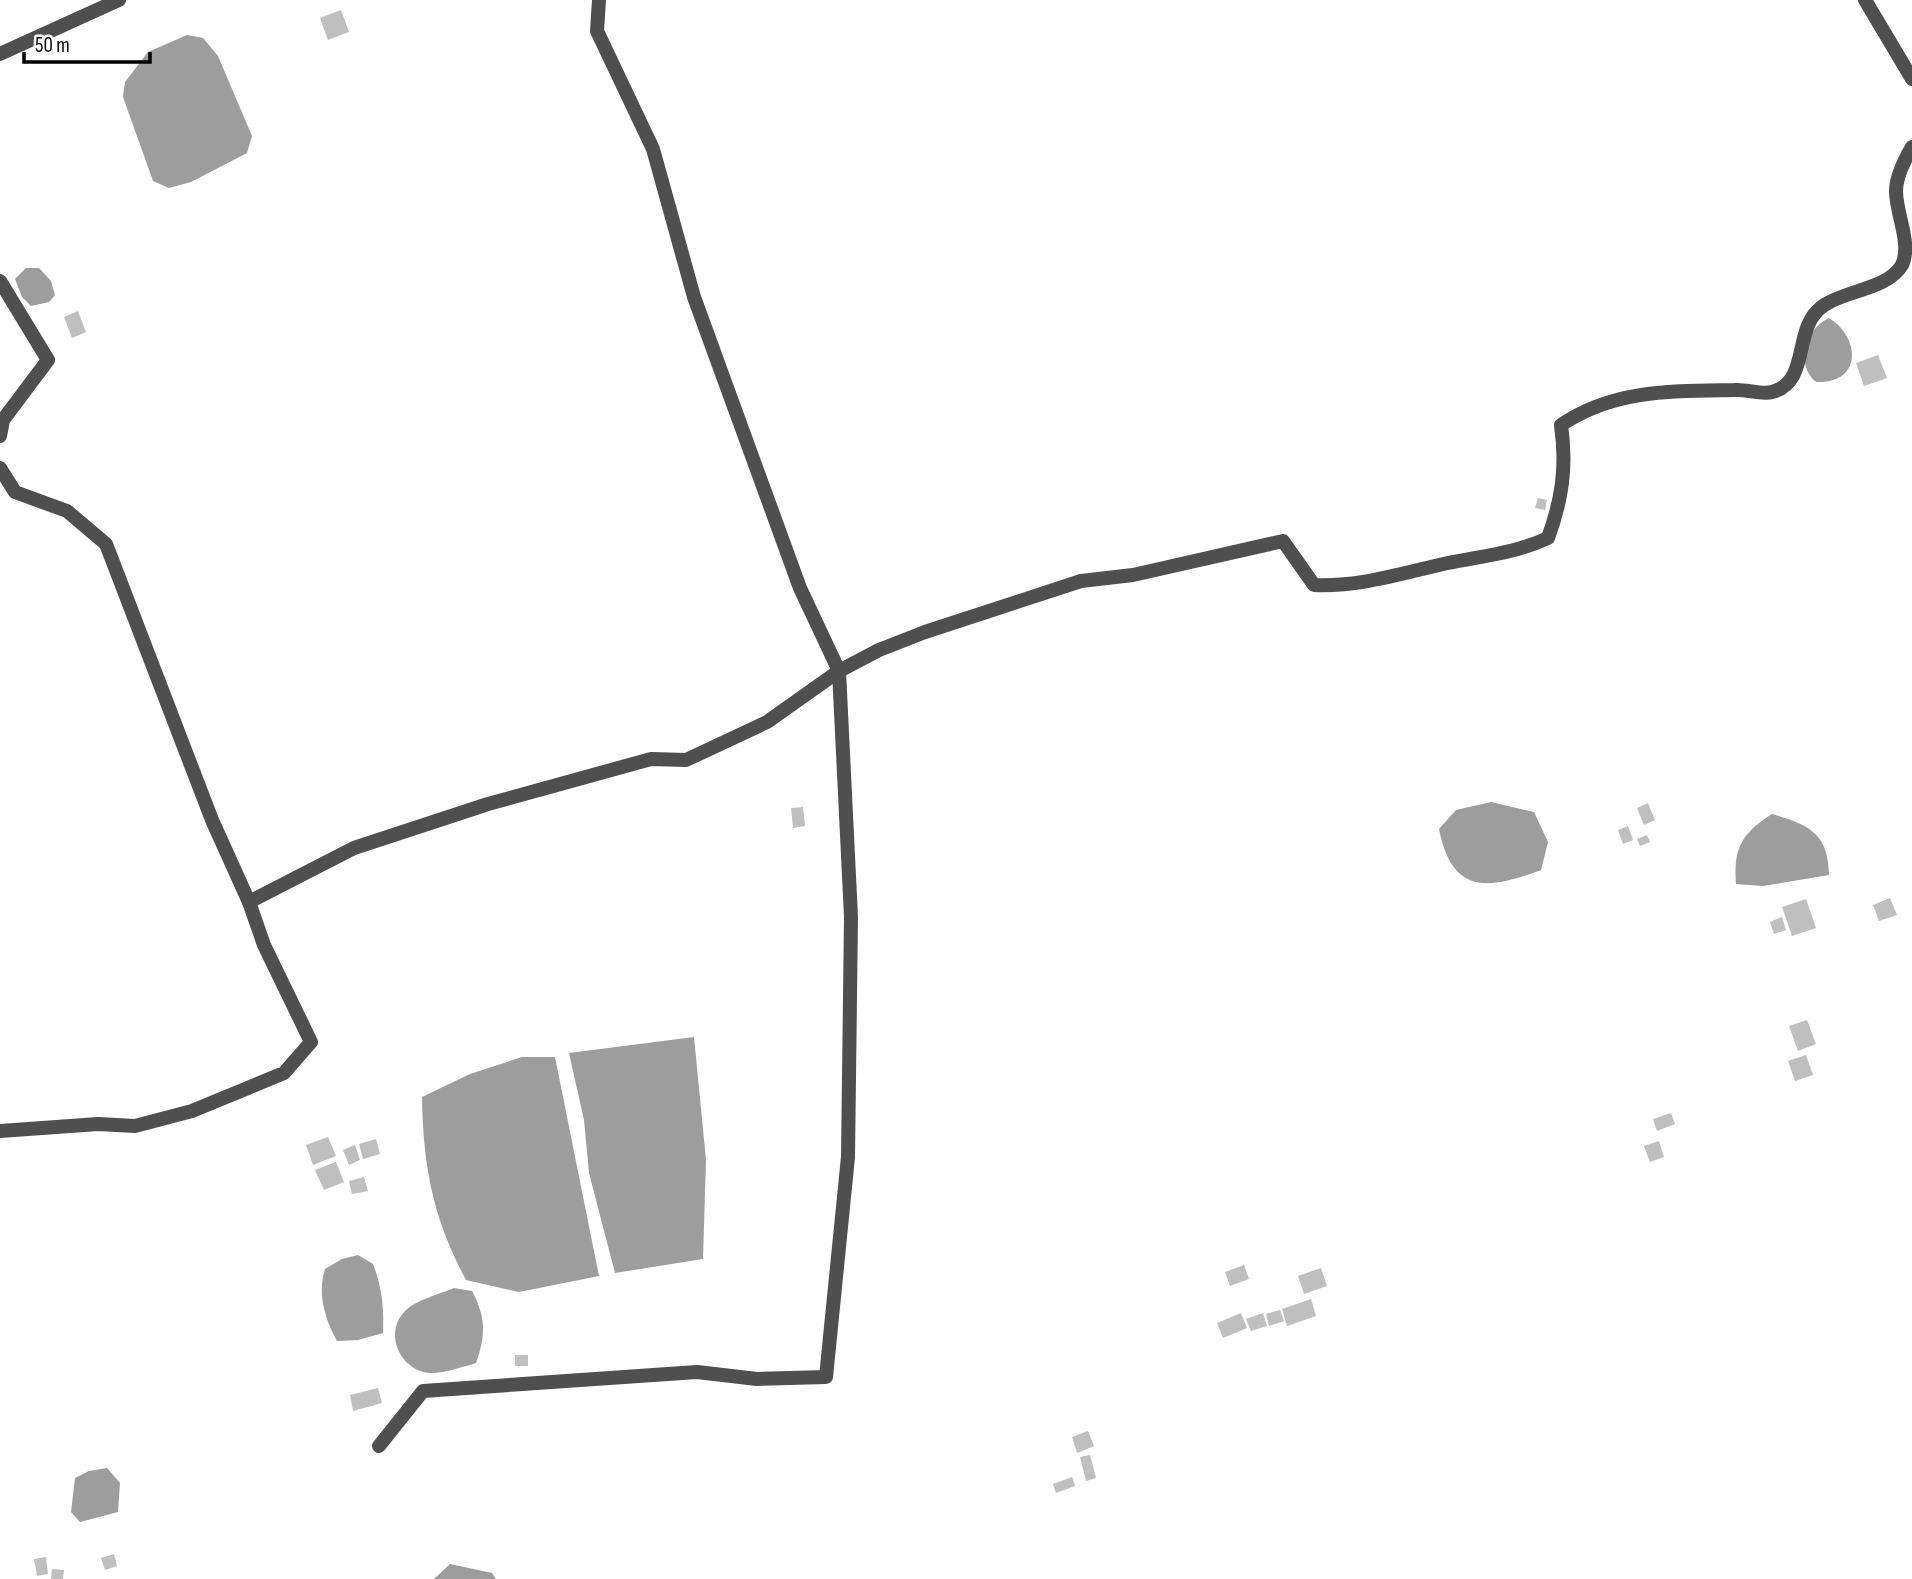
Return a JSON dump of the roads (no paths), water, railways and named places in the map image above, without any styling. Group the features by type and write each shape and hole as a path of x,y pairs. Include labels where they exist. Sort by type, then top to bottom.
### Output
{"street":[{"path":"0,54 119,0"},
{"path":"379,1446 423,1391 697,1372 758,1380 826,1377 848,1157 851,916 839,671 800,587 699,309 653,149 597,31 599,0"},
{"path":"1865,0 1912,79"},
{"path":"248,902 354,848 488,804 652,759 686,760 767,722 839,671 891,645 1034,594 1081,581 1133,575 1283,541 1314,585 1338,586 1384,580 1524,549 1548,538 1560,503 1564,471 1561,425 1586,408 1642,392 1745,390 1771,393 1788,384 1799,362 1803,333 1811,314 1832,299 1881,282 1903,263 1905,242 1896,190 1903,161 1912,147"},
{"path":"0,281 48,360 3,420 0,436"},
{"path":"0,468 15,492 67,511 106,544 212,820 264,945 311,1042 284,1073 192,1111 135,1126 98,1124 0,1131"}]}
